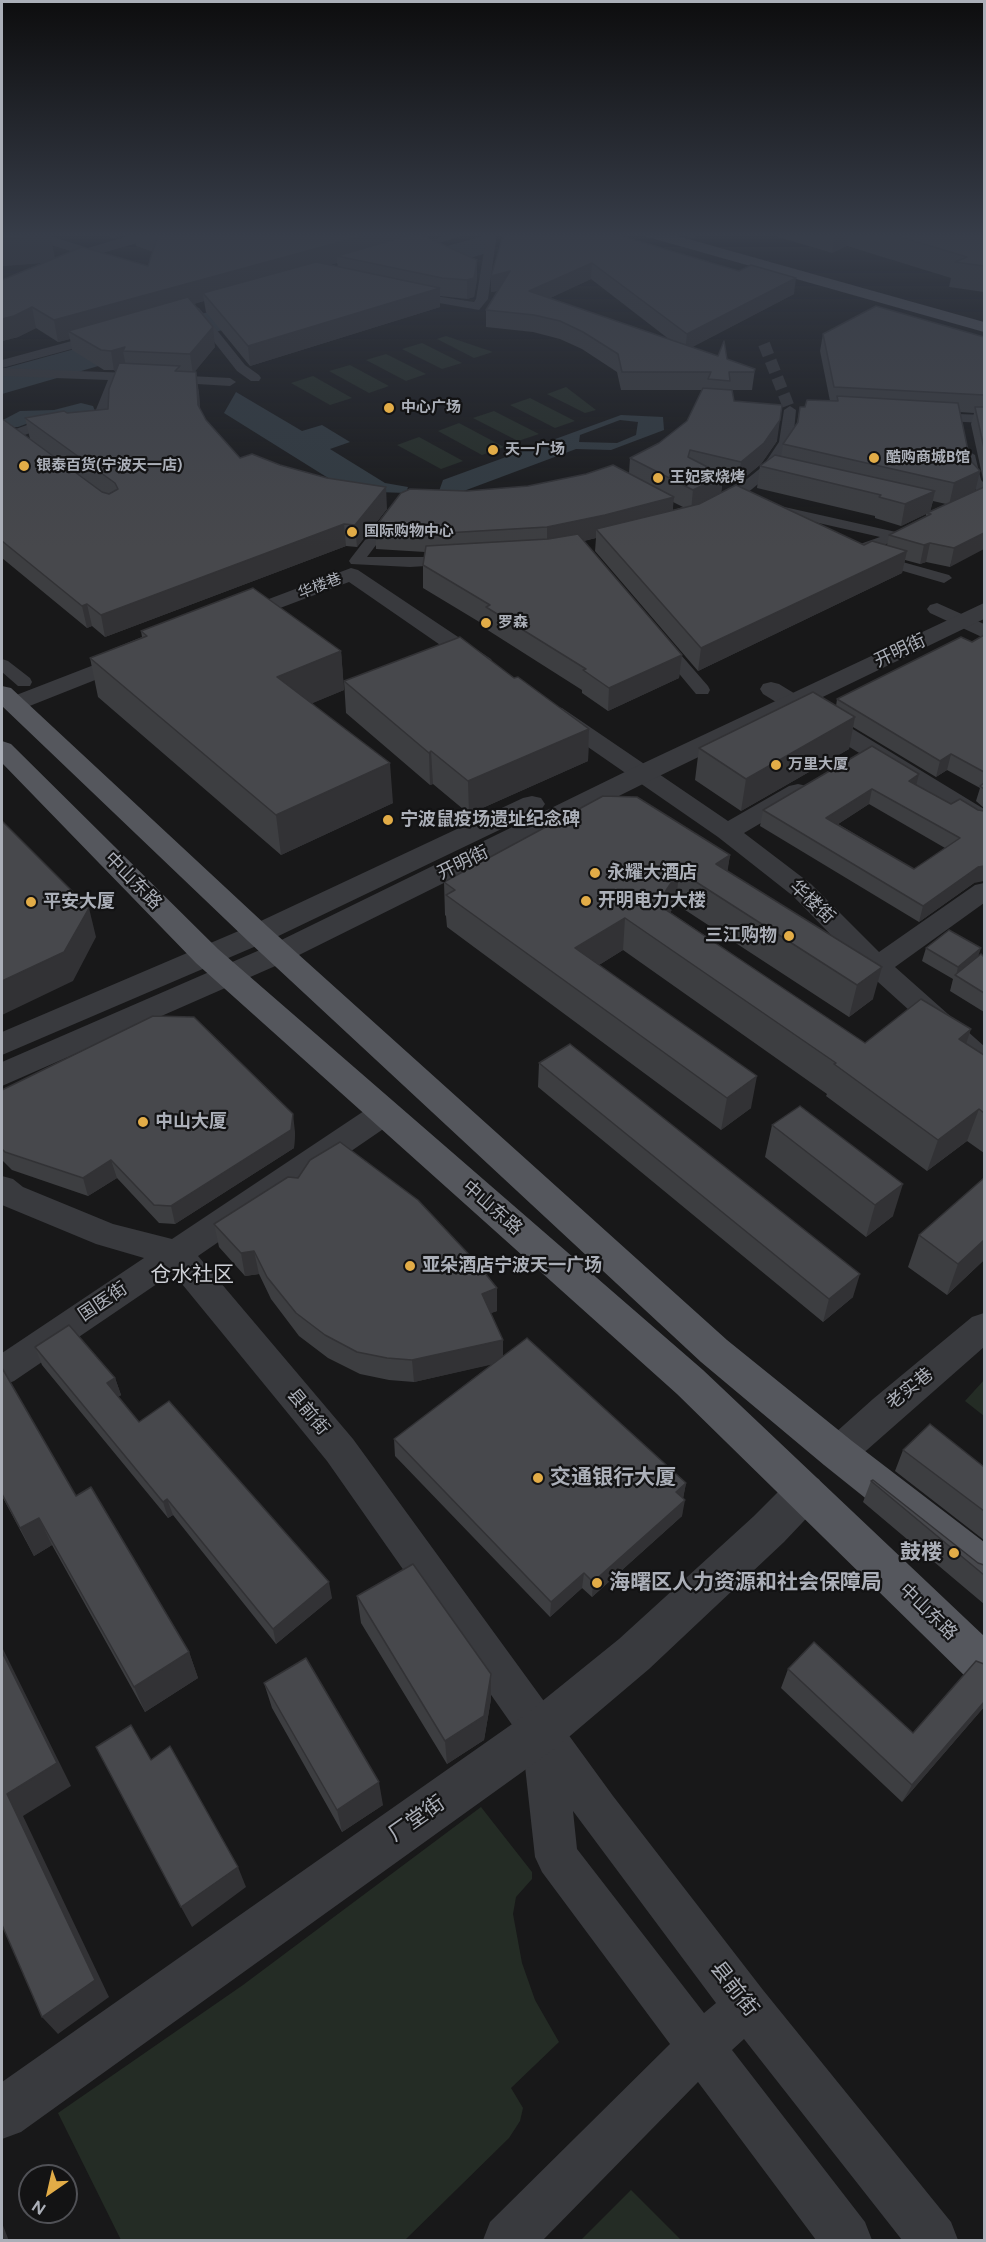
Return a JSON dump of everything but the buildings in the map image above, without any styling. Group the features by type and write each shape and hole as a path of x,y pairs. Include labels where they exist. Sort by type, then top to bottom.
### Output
{"main road":[{"path":"13,693 268,943 714,1351 838,1453 984,1567"},
{"name":"中山东路","path":"2,749 217,965 613,1312 805,1492 984,1665"}],"street":[{"path":"2,364 97,338"},
{"path":"217,338 240,368 255,378"},
{"path":"2,372 230,382"},
{"path":"42,458 15,437 15,434 44,423 79,421 100,414 116,376"},
{"path":"746,504 774,471 786,442 790,410"},
{"path":"915,416 963,429 984,419"},
{"path":"963,429 974,481 982,495"},
{"path":"746,504 804,532"},
{"path":"701,515 746,504 901,534 851,552"},
{"path":"404,506 396,510 356,561 410,563 468,560"},
{"path":"835,547 944,578"},
{"name":"华楼巷","path":"217,625 351,574 498,675"},
{"name":"开明街","path":"2,1044 217,965 268,943 782,695 984,585"},
{"path":"937,609 977,621"},
{"name":"开明街","path":"782,695 977,621"},
{"path":"649,628 702,690"},
{"path":"2,664 13,693 150,651"},
{"path":"782,695 860,755 984,819"},
{"path":"537,701 633,767"},
{"name":"华楼街","path":"633,767 727,832 802,890 877,966 984,1062"},
{"path":"727,832 819,779"},
{"path":"877,966 984,891"},
{"name":"开明街","path":"2,1075 217,965"},
{"name":"国医街","path":"2,1371 384,1113"},
{"path":"5,1195 107,1235 176,1253"},
{"name":"县前街","path":"176,1253 340,1450 598,1811 747,2006 933,2241"},
{"name":"老实巷","path":"838,1453 885,1410 984,1328"},
{"name":"厂堂街","path":"2,2114 541,1731 634,1654 770,1529 805,1492"},
{"name":"县前街","path":"541,1731 556,1857 847,2241"},
{"path":"508,2241 700,2047 747,2006"}],"shaded area":[{"path":"116,338 196,338 2,394 2,369"},
{"path":"451,338 493,352 474,358 437,339"},
{"path":"422,343 462,363 442,369 402,349"},
{"path":"386,354 426,374 406,381 366,360"},
{"path":"350,365 389,386 369,393 329,371"},
{"path":"313,376 352,398 330,405 291,383"},
{"path":"566,387 596,410 585,413 547,394"},
{"path":"236,392 302,431 322,425 350,442 330,449 385,483 408,487 406,493 349,491 224,413"},
{"path":"530,398 575,421 555,428 510,405"},
{"path":"81,403 93,406 95,411 34,421 18,427 10,427 3,420 20,411 54,410"},
{"path":"494,411 539,434 518,441 473,418"},
{"path":"621,415 663,417 664,430 611,450 576,449 453,495 438,494 443,480","holes":["620,420 638,422 636,435 617,443 579,442 580,435"]},
{"path":"459,423 504,447 482,455 438,431"},
{"path":"419,437 463,461 441,469 397,445"},
{"path":"984,1380 984,1416 965,1401"},
{"path":"481,1807 532,1872 532,1879 516,1897 513,1914 522,1963 535,2000 559,2042 511,2088 523,2108 520,2121 509,2138 405,2240 121,2240 58,2113 243,1985"},
{"path":"631,2190 681,2240 581,2240"}],"tunnel":[{"path":"764,344 790,410"}],"place":[{"name":"中心广场","path":"389,408"},
{"name":"天一广场","path":"493,450"},
{"name":"酷购商城B馆","path":"874,458"},
{"name":"银泰百货(宁波天一店)","path":"24,466"},
{"name":"王妃家烧烤","path":"658,478"},
{"name":"国际购物中心","path":"352,532"},
{"name":"罗森","path":"486,623"},
{"name":"万里大厦","path":"776,765"},
{"name":"宁波鼠疫场遗址纪念碑","path":"388,820"},
{"name":"永耀大酒店","path":"595,873"},
{"name":"开明电力大楼","path":"586,901"},
{"name":"平安大厦","path":"31,902"},
{"name":"三江购物","path":"789,936"},
{"name":"中山大厦","path":"143,1122"},
{"name":"亚朵酒店宁波天一广场","path":"410,1266"},
{"name":"交通银行大厦","path":"538,1478"},
{"name":"鼓楼","path":"954,1553"},
{"name":"海曙区人力资源和社会保障局","path":"597,1583"}],"district":[{"name":"仓水社区","path":"192,1275"}]}
